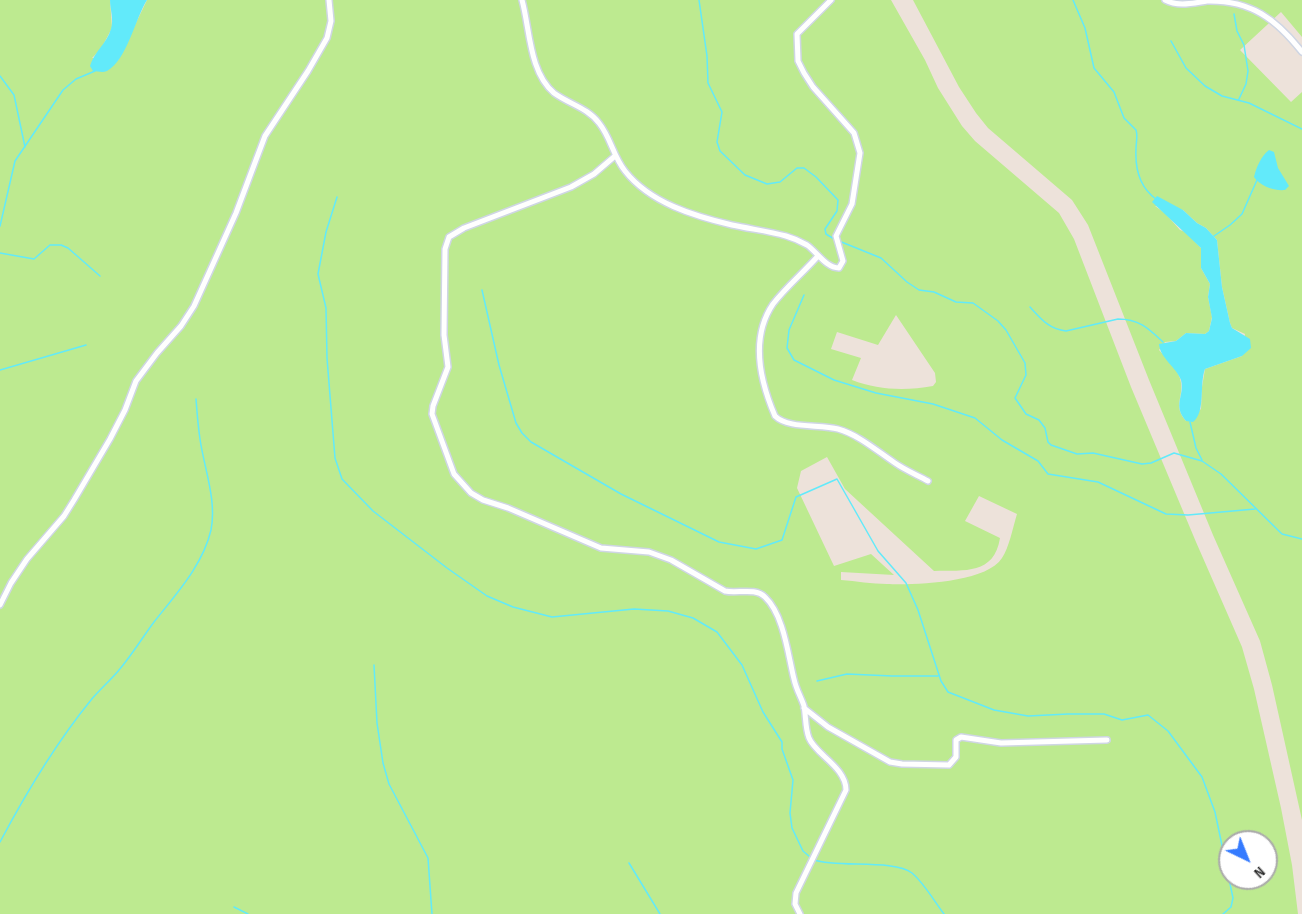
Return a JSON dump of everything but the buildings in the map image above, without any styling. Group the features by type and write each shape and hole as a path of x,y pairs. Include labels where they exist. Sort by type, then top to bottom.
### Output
{"street":[{"path":"0,605 27,559 64,516 74,500 110,439 136,381 188,317 236,213 265,136 327,38 331,21 329,0"},
{"path":"522,0 535,59 546,85 560,97 594,116 607,133 615,156 634,180 651,196 730,225 794,238 835,268 842,265 842,254 836,236 852,204 860,153 854,133 813,87 798,61 797,34 831,0"},
{"path":"1165,0 1177,4 1228,1 1249,4 1263,12 1302,52"},
{"path":"615,156 586,180 464,228 449,237 445,249 444,288 444,335 448,367 433,406 433,422 446,449 454,474 477,498 508,508 601,548 649,552 671,560 725,591 733,593 752,591 765,596 771,604 780,626 794,681 804,708 810,740 838,770 846,789 796,893 795,904 800,914"},
{"path":"818,256 778,298 763,326 759,351 760,369 776,416 779,420 790,424 822,426 852,434 898,465 928,481"},
{"path":"804,708 828,727 896,764 949,765 956,757 956,740 961,737 1000,743 1107,740"}],"green space":[{"path":"0,0 110,0 112,28 101,49 92,58 118,60 147,0 891,0 938,88 962,126 975,141 1059,213 1074,239 1131,387 1242,647 1281,808 1292,865 1298,914 0,914","holes":["896,315 935,373 936,382 933,386 912,389 872,386 852,380 861,358 831,349 837,332 878,345","827,457 845,489 934,571 967,570 992,559 1000,538 965,521 979,496 1017,514 1002,558 994,566 981,573 949,581 881,584 841,580 841,572 894,575 871,554 834,566 797,488 801,471"]},
{"path":"913,0 1302,0 1302,37 1281,12 1240,50 1291,102 1302,92 1302,820 1260,641 1213,535 1088,225 1072,200 988,128 959,87","holes":["1155,206 1183,210 1217,240 1222,287 1230,323 1232,328 1245,334 1242,356 1205,369 1201,409 1186,421 1179,407 1180,379 1173,365 1159,350 1165,342 1176,341 1186,333 1205,334 1209,331 1212,317 1208,297 1210,284 1201,268 1201,248"]}],"water":[{"path":"110,0 147,0 125,49 114,66 107,71 93,71 90,66 92,61 107,39 112,25"},
{"path":"1269,150 1274,152 1278,168 1289,186 1285,190 1268,187 1254,177 1259,162"},
{"path":"1157,196 1183,210 1217,240 1222,287 1230,323 1232,328 1250,339 1251,348 1242,356 1205,369 1200,412 1193,422 1186,421 1182,415 1179,405 1182,391 1181,380 1162,354 1159,344 1176,341 1186,333 1205,334 1209,331 1212,318 1208,297 1210,284 1201,268 1201,248 1152,202"}],"waterway":[{"path":"699,0 707,56 708,83 722,112 717,142 720,151 745,175 767,184 780,182 797,168 804,168 816,177 838,200 837,211 825,229 826,234 834,239"},
{"path":"1073,0 1085,28 1094,68 1114,92 1124,118 1136,130 1136,164 1139,177 1156,199"},
{"path":"1234,14 1237,31 1244,45 1248,71 1246,84 1239,99"},
{"path":"1171,41 1186,68 1205,86 1222,96 1249,103 1302,129"},
{"path":"0,226 15,161 63,90 76,79 95,71"},
{"path":"0,76 14,95 25,147"},
{"path":"1214,236 1242,214 1257,180"},
{"path":"337,197 326,232 318,274 326,308 327,358 335,458 342,479 373,511 447,568 487,596 513,607 552,617 634,609 668,611 693,618 717,632 742,665 763,712 782,742 782,749 793,780 790,813 792,828 803,851 810,857"},
{"path":"839,241 881,258 919,290 934,292 956,302 973,303 998,321 1006,330 1025,363 1026,375 1015,398 1026,414 1039,420 1045,428 1048,442 1051,445 1077,454 1093,453 1142,464 1151,463 1174,453 1202,461 1221,474 1282,534 1302,539"},
{"path":"0,253 34,259 50,245 61,245 68,248 100,276"},
{"path":"482,290 499,365 516,423 531,442 621,494 719,542 756,549 782,540 796,497 837,479 878,551 906,583 918,610 941,681 948,692 994,710 1028,716 1104,714 1122,720 1148,715 1168,731 1202,777 1215,812 1233,898 1231,907 1223,914"},
{"path":"804,295 789,330 787,348 794,360 834,380 876,393 933,404 975,418 1002,440 1038,461 1048,474 1098,482 1166,514 1188,515 1255,509"},
{"path":"1030,307 1046,323 1060,330 1066,331 1125,319 1143,325 1163,342"},
{"path":"0,370 86,345"},
{"path":"0,842 31,787 66,733 91,700 116,674 188,579 202,555 211,530 212,507 200,439 196,399"},
{"path":"1190,422 1196,448 1202,460"},
{"path":"374,665 377,723 383,763 389,784 428,858 432,914"},
{"path":"817,681 847,674 938,676"},
{"path":"814,860 904,869 921,882 944,914"},
{"path":"629,863 660,914"},
{"path":"234,907 248,914"}]}
